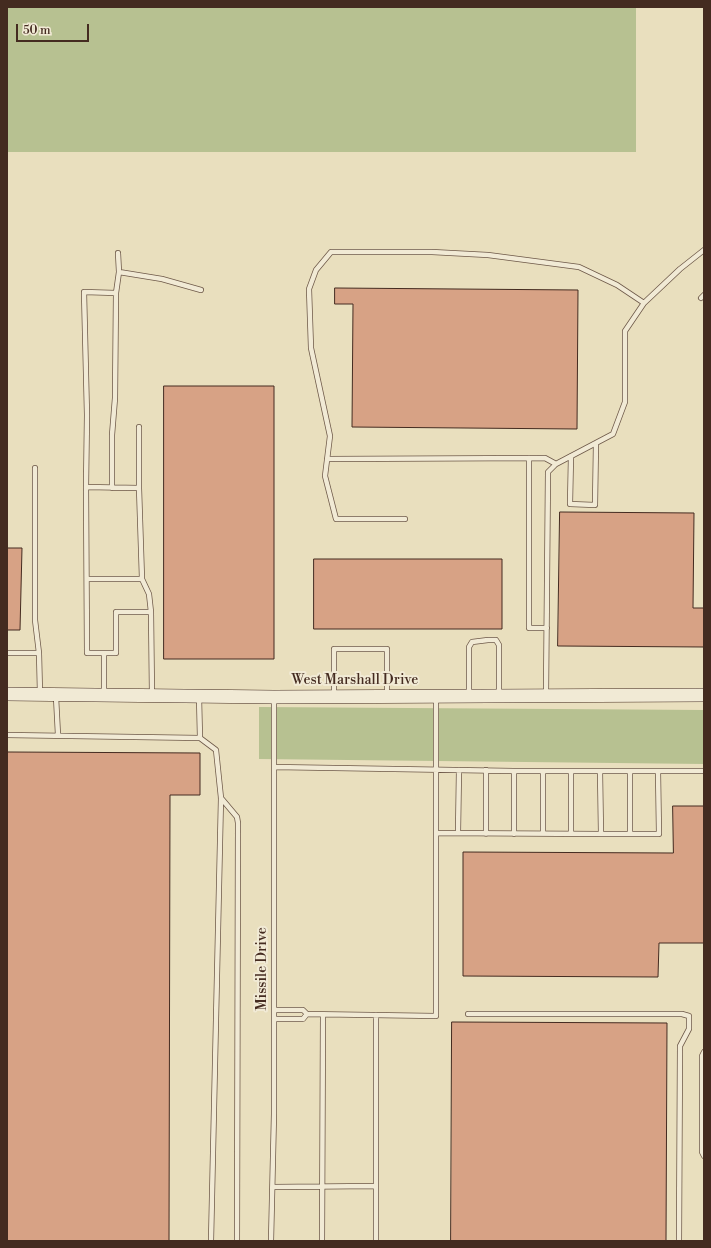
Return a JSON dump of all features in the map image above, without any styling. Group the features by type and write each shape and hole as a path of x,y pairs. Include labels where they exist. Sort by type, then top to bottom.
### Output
{"main road":[{"name":"West Marshall Drive","path":"7,694 274,697 704,695"}],"lane":[{"path":"546,696 548,472 556,464 613,434 625,402 625,330 644,303 680,269 704,250"},
{"path":"112,488 116,294 119,272 118,252"},
{"path":"405,519 336,519 325,476 330,436 311,348 309,289 316,270 331,252 432,252 488,255 578,267 617,285 644,303"},
{"path":"119,272 162,279 201,290"},
{"path":"116,294 84,292 87,415 86,487 88,653 116,653 116,612 150,612"},
{"path":"139,427 139,488 142,579 149,594 152,695"},
{"path":"571,456 570,504 595,505 596,443"},
{"path":"528,458 529,628 547,628"},
{"path":"327,459 545,458 556,464"},
{"path":"35,468 35,620 39,653 40,694"},
{"path":"86,487 139,488"},
{"path":"88,579 142,579"},
{"path":"469,697 469,647 472,642 488,640 496,640 499,645 499,696"},
{"path":"334,696 334,649 387,649 387,696"},
{"path":"7,653 39,653"},
{"path":"104,653 104,695"},
{"path":"56,694 58,735"},
{"path":"199,696 200,738"},
{"name":"Missile Drive","path":"272,1241 274,697"},
{"path":"274,1010 303,1010 307,1014 436,1016 436,697"},
{"path":"7,735 200,738 216,750 221,798 211,1241"},
{"path":"274,767 514,771 704,771"},
{"path":"458,833 459,770"},
{"path":"486,770 486,834"},
{"path":"514,771 514,834"},
{"path":"543,771 543,833"},
{"path":"571,771 571,834"},
{"path":"600,771 601,834"},
{"path":"630,771 630,834"},
{"path":"436,833 659,834 658,771"},
{"path":"221,798 237,817 238,822 237,1241"},
{"path":"274,1019 303,1019 307,1014"},
{"path":"322,1241 323,1014"},
{"path":"468,1014 682,1014 689,1016 689,1029 680,1046 680,1241"},
{"path":"376,1015 376,1241"},
{"path":"704,1052 702,1056 702,1152 704,1156"},
{"path":"273,1187 376,1186"}],"green space":[{"path":"7,7 636,7 636,152 7,152"},
{"path":"259,707 704,710 704,764 259,759"}],"building":[{"path":"335,288 578,290 577,429 352,427 353,304 335,304"},
{"path":"164,386 274,386 274,659 164,659"},
{"path":"560,512 694,513 693,608 704,608 704,647 558,646"},
{"path":"7,548 22,548 20,630 7,630"},
{"path":"314,559 502,559 502,629 314,629"},
{"path":"7,752 200,753 200,795 170,795 169,1241 7,1241"},
{"path":"673,806 704,806 704,943 659,943 658,977 463,976 463,852 673,853"},
{"path":"452,1022 667,1023 666,1241 451,1241"}]}
